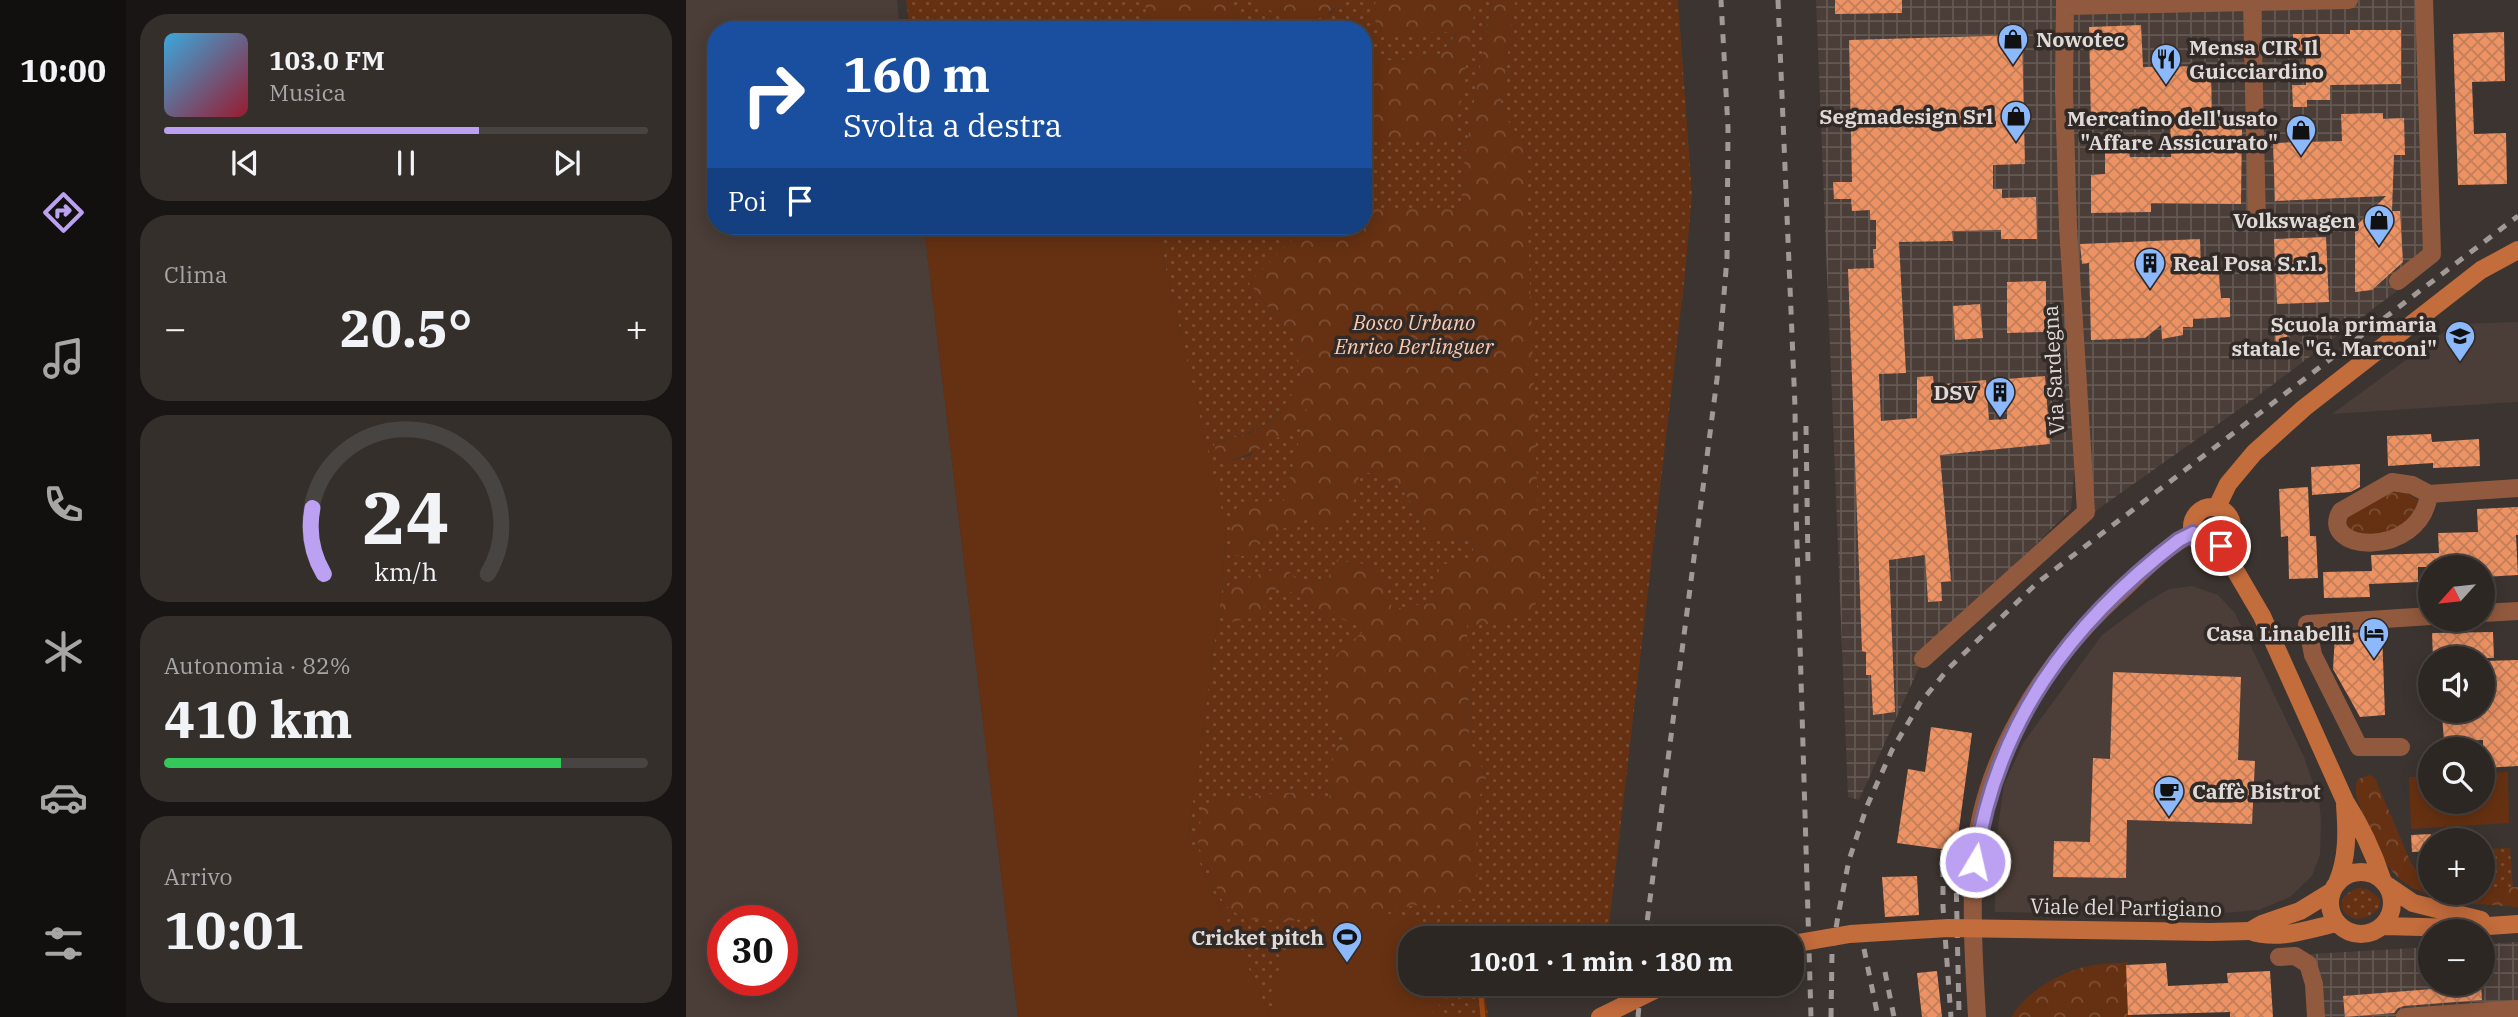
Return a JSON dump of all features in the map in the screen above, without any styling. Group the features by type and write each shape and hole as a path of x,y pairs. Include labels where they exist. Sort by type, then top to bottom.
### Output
{"main road":[{"path":"2217,507 2228,484 2254,453 2304,408 2481,270 2518,250"},
{"path":"2208,507 2217,507 2227,512 2233,524 2230,537 2221,546 2207,547 2201,544 2192,527 2197,514 2208,507"},
{"path":"2221,546 2262,617 2344,802 2360,825 2376,859 2394,902 2390,919 2384,926"},
{"path":"2337,923 2329,908 2334,887 2342,872 2347,845 2344,802"},
{"name":"Viale del Partigiano","path":"2250,931 2300,911 2354,874 2364,873 2385,882 2403,898 2427,907 2512,925"},
{"name":"Viale del Partigiano","path":"1804,942 1850,934 1936,929 2250,931 2273,935 2337,923 2344,929 2364,933 2384,926 2459,928 2512,925"},
{"path":"1600,1017 1643,996"}],"street":[{"path":"2065,3 2349,0"},
{"path":"2398,281 2432,254 2424,0"},
{"path":"2252,2 2258,222 2252,222"},
{"name":"Via Sardegna","path":"1923,659 2086,512 2068,227 2064,91 2065,3"},
{"path":"2429,494 2422,519 2411,530 2398,537 2356,542 2346,538 2337,524 2341,511 2392,482 2412,485 2429,494 2518,488"},
{"path":"1976,1017 1975,862 1980,822 2003,754 2033,696 2074,639 2164,552 2193,533"},
{"path":"2496,612 2518,611"},
{"path":"2400,747 2359,747 2313,654 2307,624 2418,617"},
{"path":"2279,957 2295,956 2308,964 2314,984 2316,1017"},
{"path":"2405,1017 2518,1009"}],"shaded area":[{"path":"686,0 897,0 899,21 707,21 707,235 925,235 1018,1017 686,1017"},
{"path":"1816,0 2418,0 2426,269 2255,398 2094,512 2084,362 2071,509 1923,659 1859,800 1848,797"},
{"name":"Scuola primaria statale \"G. Marconi\"","path":"2518,322 2518,402 2332,414 2455,324"},
{"path":"2192,586 2218,595 2235,613 2304,757 2319,800 2321,820 2320,855 2312,876 2290,897 2259,910 2188,916 1995,912 1995,847 2004,785 2023,743 2102,635 2169,589"},
{"path":"2518,942 2518,1017 2315,1017 2311,954 2418,948 2418,996 2495,996 2495,943"}],"green space":[{"path":"906,0 1145,0 1147,21 909,21"},
{"path":"1145,0 1227,0 1239,21 1147,21"},
{"path":"1227,0 1259,0 1259,5 1330,14 1342,0 1377,0 1371,14 1383,34 1458,31 1441,54 1395,61 1372,58 1372,21 1240,21"},
{"path":"1259,0 1342,0 1322,17 1302,21 1271,11 1259,5"},
{"path":"1377,0 1476,0 1454,140 1415,142 1372,139 1372,58 1395,61 1441,54 1458,32 1383,34 1371,14"},
{"path":"1476,0 1492,0 1465,155 1461,208 1372,208 1372,139 1454,140"},
{"name":"Bosco Urbano Enrico Berlinguer","path":"1492,0 1515,0 1500,110 1525,145 1541,594 1530,614 1490,624 1467,625 1469,738 1486,778 1478,801 1477,898 1288,921 1244,919 1224,904 1198,845 1202,804 1228,798 1299,792 1329,801 1334,750 1345,740 1331,726 1332,659 1368,627 1325,614 1282,586 1268,594 1262,616 1225,623 1221,604 1230,583 1283,567 1304,583 1327,579 1338,559 1364,564 1384,582 1392,609 1433,603 1440,565 1474,559 1472,538 1431,540 1405,493 1389,478 1370,473 1359,473 1357,495 1344,519 1327,527 1309,518 1270,534 1248,556 1231,556 1231,523 1239,502 1284,501 1307,408 1289,429 1270,443 1219,464 1214,443 1257,430 1266,424 1282,408 1301,381 1296,341 1249,283 1292,240 1292,235 1372,235 1372,208 1461,208 1465,155"},
{"path":"1515,0 1678,0 1692,195 1609,924 1398,926 1398,996 1485,996 1488,1017 1271,1017 1188,838 1222,588 1226,530 1158,235 1292,235 1292,240 1249,283 1296,341 1301,381 1266,424 1245,434 1214,443 1219,464 1249,456 1308,406 1284,501 1248,556 1270,534 1357,495 1358,473 1381,474 1397,484 1411,502 1431,540 1472,538 1474,560 1440,565 1434,603 1392,609 1384,587 1375,573 1369,568 1338,559 1327,579 1304,583 1283,567 1230,583 1268,594 1282,586 1325,614 1369,627 1345,740 1334,750 1329,801 1299,792 1228,798 1198,845 1224,904 1244,919 1476,898 1478,801 1486,778 1469,738 1467,624 1490,624 1525,145 1500,110"},
{"path":"925,235 1158,235 1226,530 1222,588 1188,838 1271,1017 1018,1017"},
{"path":"2399,488 2418,500 2418,509 2405,527 2366,537 2348,532 2346,515 2392,489"},
{"path":"2508,772 2509,823 2411,829 2409,777 2418,777 2418,814 2495,814 2495,773"},
{"path":"2370,775 2375,778 2411,863 2418,872 2418,890 2398,877 2381,854 2360,807 2356,790 2358,779"},
{"path":"2510,848 2513,887 2495,888 2495,849"},
{"path":"2518,887 2518,907 2495,905 2495,888"},
{"path":"2359,888 2367,889 2380,899 2379,908 2369,916 2359,919 2345,913 2342,907 2348,893"},
{"name":"Cricket pitch","path":"1370,911 1407,918 1424,925 1398,926 1398,996 1447,997 1428,1017 1278,1017 1271,996 1276,975 1288,953 1313,924 1321,918 1338,913"},
{"path":"2128,962 2131,1017 2012,1017 2017,1008 2034,992 2068,972 2098,964"}],"building":[{"path":"1835,0 1902,0 1902,13 1835,14"},
{"path":"2141,25 2143,67 2211,66 2212,126 2242,126 2241,204 2151,203 2151,212 2091,213 2091,175 2105,174 2105,150 2129,149 2130,157 2171,157 2170,111 2142,111 2142,123 2091,124 2089,27"},
{"path":"2350,30 2401,30 2401,84 2330,85 2330,100 2307,100 2307,107 2293,107 2292,85 2306,85 2306,55 2293,56 2293,34 2350,34"},
{"path":"2504,32 2505,81 2472,82 2474,134 2506,133 2507,184 2458,185 2453,34"},
{"path":"2022,35 2025,164 1993,165 1993,189 2002,189 2002,198 2036,197 2037,239 2001,239 2001,230 1952,231 1953,241 1899,242 1906,373 1879,374 1881,421 1917,418 1917,377 1933,376 1934,385 1986,380 1989,420 2007,419 2007,379 2045,376 2050,444 1940,455 1951,581 1941,582 1942,601 1928,602 1925,555 1889,560 1895,712 1873,715 1871,675 1866,675 1866,652 1862,651 1848,269 1874,268 1876,220 1870,220 1870,210 1852,211 1851,199 1834,199 1833,182 1852,182 1849,40"},
{"path":"2383,113 2383,119 2404,118 2405,155 2394,155 2392,211 2400,211 2403,262 2372,290 2355,292 2355,227 2386,196 2275,201 2273,143 2342,141 2341,114"},
{"path":"2326,237 2329,302 2277,304 2274,239"},
{"name":"Real Posa S.r.l.","path":"2200,239 2201,267 2218,267 2221,298 2230,298 2230,317 2193,319 2193,327 2183,327 2183,335 2162,339 2161,325 2145,338 2091,340 2089,263 2082,264 2080,244"},
{"path":"2046,281 2046,332 2007,333 2007,282"},
{"path":"1980,304 1983,338 1955,340 1953,306"},
{"path":"2287,327 2288,347 2276,348 2275,328"},
{"path":"2431,434 2432,442 2479,439 2480,466 2433,468 2433,463 2388,466 2387,436"},
{"path":"2360,464 2360,487 2351,492 2312,495 2311,467"},
{"path":"2308,487 2310,536 2316,536 2318,578 2289,579 2288,536 2281,537 2279,489"},
{"path":"2518,507 2518,575 2496,576 2496,555 2418,555 2418,582 2369,584 2370,597 2324,598 2323,572 2372,571 2371,555 2439,553 2438,533 2478,532 2477,509"},
{"path":"2382,631 2385,715 2360,717 2333,669 2335,634"},
{"path":"2493,632 2494,646 2433,646 2432,633"},
{"path":"2518,660 2518,766 2495,767 2495,737 2444,737 2443,723 2495,723 2495,661"},
{"path":"2113,672 2241,677 2238,760 2255,761 2252,824 2127,820 2126,878 2053,877 2054,841 2090,842 2093,758 2110,759"},
{"path":"1931,727 1972,733 1956,851 1897,843 1908,769 1925,772"},
{"path":"2411,835 2418,835 2418,852 2412,852"},
{"path":"1917,876 1919,915 1885,917 1882,877"},
{"path":"2166,963 2168,986 2228,983 2227,973 2270,971 2273,1017 2230,1017 2230,1012 2128,1015 2126,965"},
{"path":"1937,971 1942,1017 1922,1017 1917,973"},
{"path":"2418,990 2418,996 2482,996 2482,1000 2404,1006 2394,1013 2345,1017 2343,996"}],"waterway":[{"path":"1481,996 1483,1017"}],"railway":[{"path":"1647,926 1717,379 1727,258 1728,128 1721,0"},
{"path":"1778,0 1795,407 1811,1017"},
{"path":"1831,1017 1832,953 1838,916 1849,860 1867,806 1892,750 1920,703 1949,668 2037,583 2518,216"},
{"path":"1806,426 1808,566"},
{"path":"1943,850 1943,907 1951,1017"},
{"path":"1956,875 1959,1014"},
{"path":"1864,949 1878,1017"},
{"path":"1885,972 1894,1017"},
{"path":"1638,1017 1640,996"}],"place":[{"name":"Nowotec","path":"2013,66"},
{"name":"Mensa CIR Il Guicciardino","path":"2166,86"},
{"name":"Segmadesign Srl","path":"2016,143"},
{"name":"Mercatino dell'usato \"Affare Assicurato\"","path":"2301,157"},
{"name":"Volkswagen","path":"2379,247"},
{"name":"Real Posa S.r.l.","path":"2150,290"},
{"name":"Scuola primaria statale \"G. Marconi\"","path":"2460,363"},
{"name":"DSV","path":"2000,419"},
{"name":"Casa Linabelli","path":"2374,660"},
{"name":"Caffè Bistrot","path":"2169,818"},
{"name":"Cricket pitch","path":"1347,964"}],"route":[{"path":"1975,862 1980,822 2003,754 2033,696 2059,657 2103,608 2179,540 2193,533 2196,539 2207,547 2221,546"}]}
